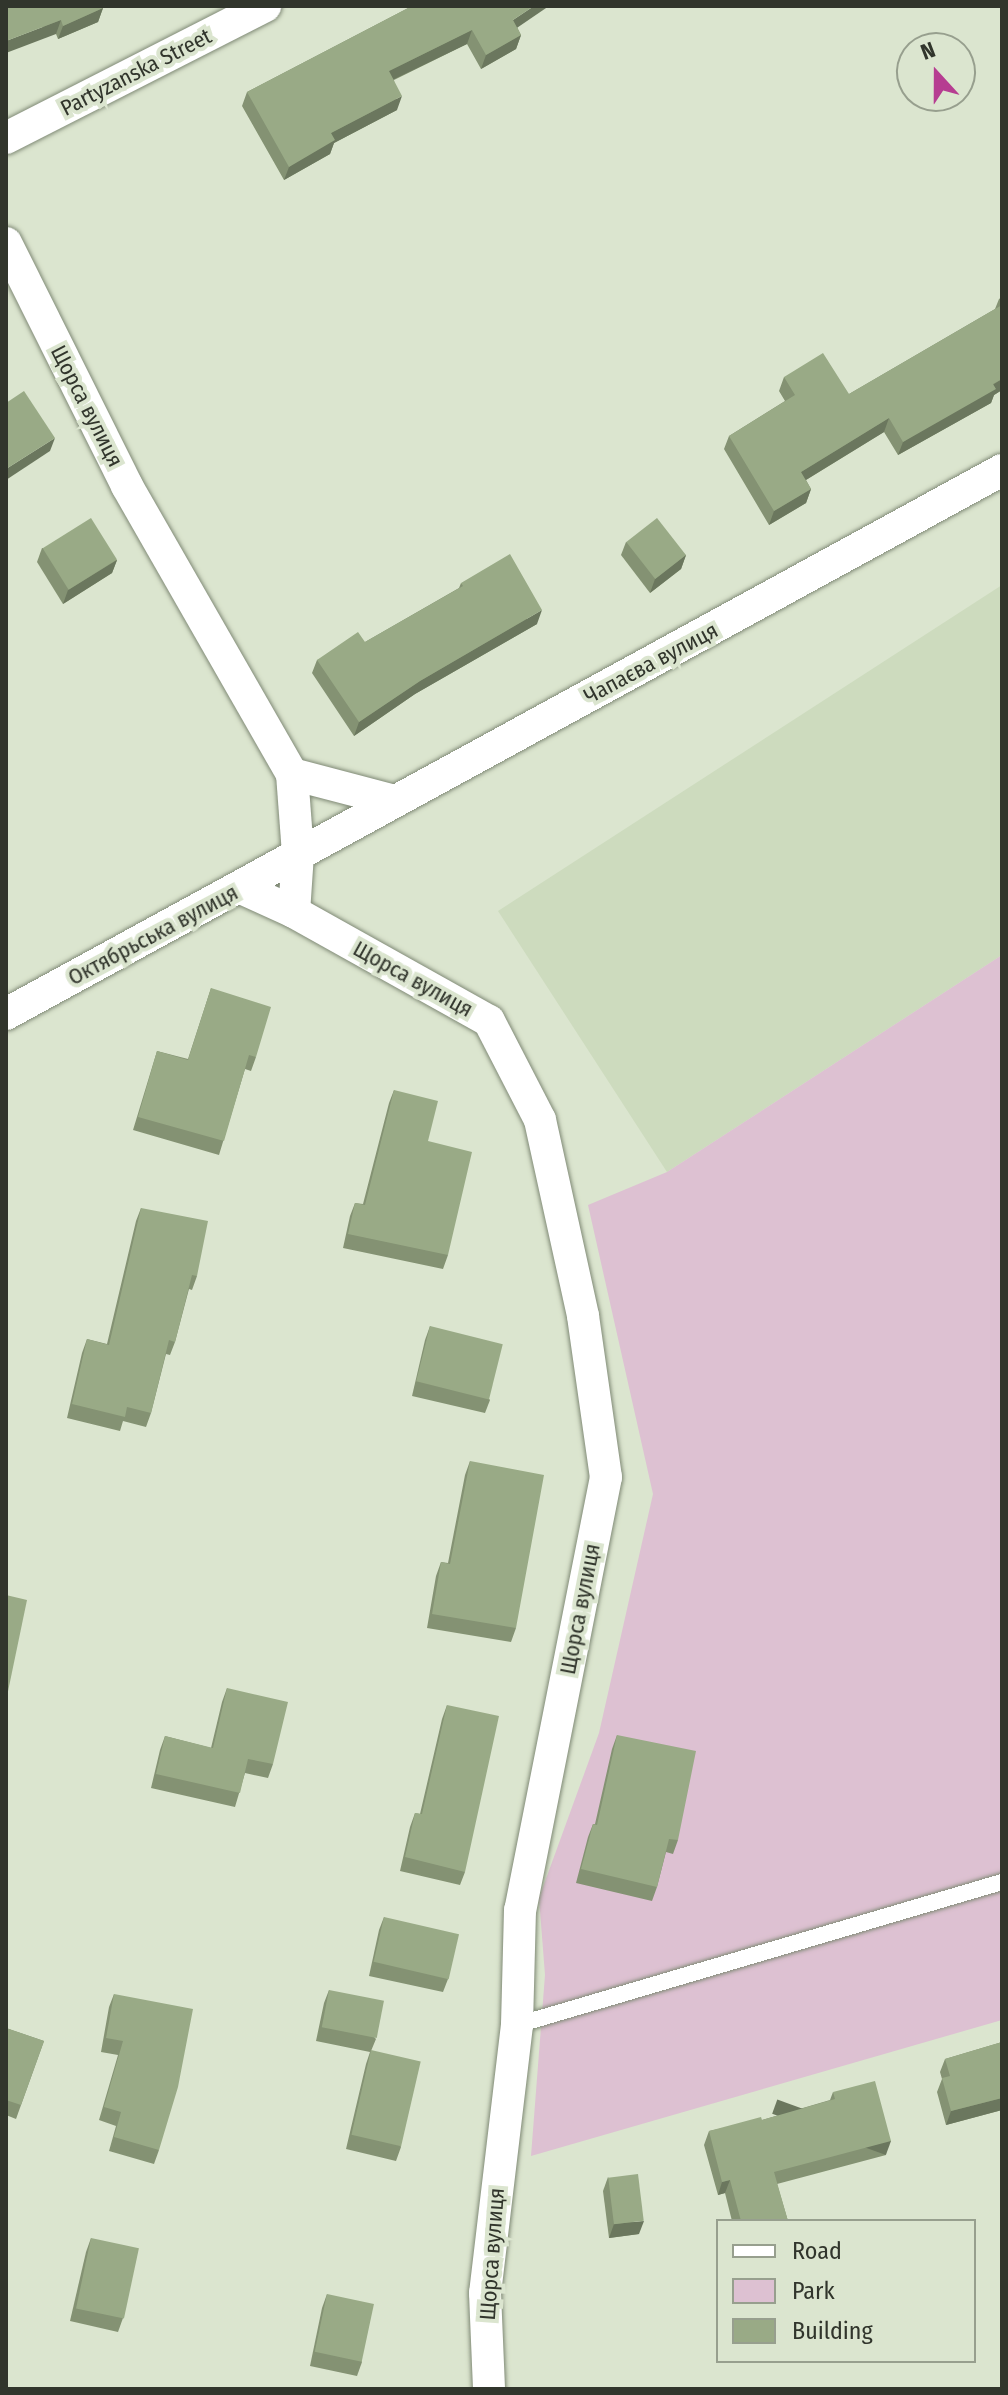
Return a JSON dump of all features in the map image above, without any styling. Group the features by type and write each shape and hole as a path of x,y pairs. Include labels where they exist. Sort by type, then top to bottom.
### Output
{"street":[{"name":"Partyzanska Street","path":"6,138 265,6"},
{"name":"Щорса вулиця","path":"6,243 127,486 292,774 298,854 294,912 489,1021 540,1120 583,1316 606,1477 520,1910 517,2025 485,2293 489,2389"},
{"name":"Чапаєва вулиця","path":"298,854 1002,470"},
{"path":"292,774 395,801"},
{"name":"Октябрьська вулиця","path":"6,1014 241,888 298,854"},
{"path":"241,888 294,912"}],"lane":[{"path":"517,2025 1002,1882"}],"shaded area":[{"path":"1002,585 1002,955 667,1172 498,911"}],"green space":[{"path":"1002,955 1002,2020 531,2156 545,1975 539,1898 599,1733 653,1494 588,1205 667,1172"}],"building":[{"path":"6,6 103,8 63,26 61,20 6,41"},
{"path":"412,6 534,6 513,20 521,35 486,55 472,30 389,71 402,96 331,133 335,140 289,167 247,92"},
{"path":"1002,305 1002,379 993,384 996,389 903,442 889,418 801,472 811,489 774,511 729,436 795,395 784,377 823,353 849,394"},
{"path":"24,391 55,438 6,469 6,403"},
{"path":"91,518 117,560 69,590 43,548"},
{"path":"657,518 686,555 655,579 626,542"},
{"path":"510,554 542,610 420,681 359,722 317,660 358,632 365,642 463,586 461,583"},
{"path":"211,988 271,1007 256,1057 249,1055 224,1141 138,1117 157,1051 188,1060"},
{"path":"394,1090 438,1101 428,1141 472,1152 448,1255 348,1234 355,1203 365,1205"},
{"path":"141,1208 208,1221 197,1276 192,1275 175,1342 169,1340 151,1413 127,1407 125,1417 72,1404 87,1339 109,1345"},
{"path":"430,1326 503,1344 489,1399 416,1381"},
{"path":"470,1461 544,1475 516,1628 432,1614 441,1562 450,1564"},
{"path":"6,1595 27,1600 6,1701"},
{"path":"227,1688 288,1702 273,1764 248,1759 240,1793 156,1774 165,1736 213,1748"},
{"path":"447,1705 499,1716 465,1872 405,1857 415,1813 422,1814"},
{"path":"617,1735 696,1751 678,1840 669,1839 657,1887 581,1869 593,1824 597,1825"},
{"path":"384,1917 459,1934 449,1979 374,1962"},
{"path":"329,1990 384,2001 377,2038 322,2027"},
{"path":"114,1994 193,2009 178,2087 159,2150 114,2137 121,2112 104,2107 123,2041 106,2038"},
{"path":"6,2028 44,2041 21,2105 6,2100"},
{"path":"1002,2042 1002,2098 951,2111 942,2078 950,2076 945,2059"},
{"path":"371,2050 421,2061 401,2146 351,2135"},
{"path":"875,2081 891,2141 774,2172 787,2219 740,2219 730,2180 722,2182 709,2131 835,2099 833,2092"},
{"path":"638,2174 644,2221 614,2224 608,2178"},
{"path":"91,2238 139,2248 124,2319 76,2308"},
{"path":"327,2294 374,2304 362,2362 315,2352"}]}
